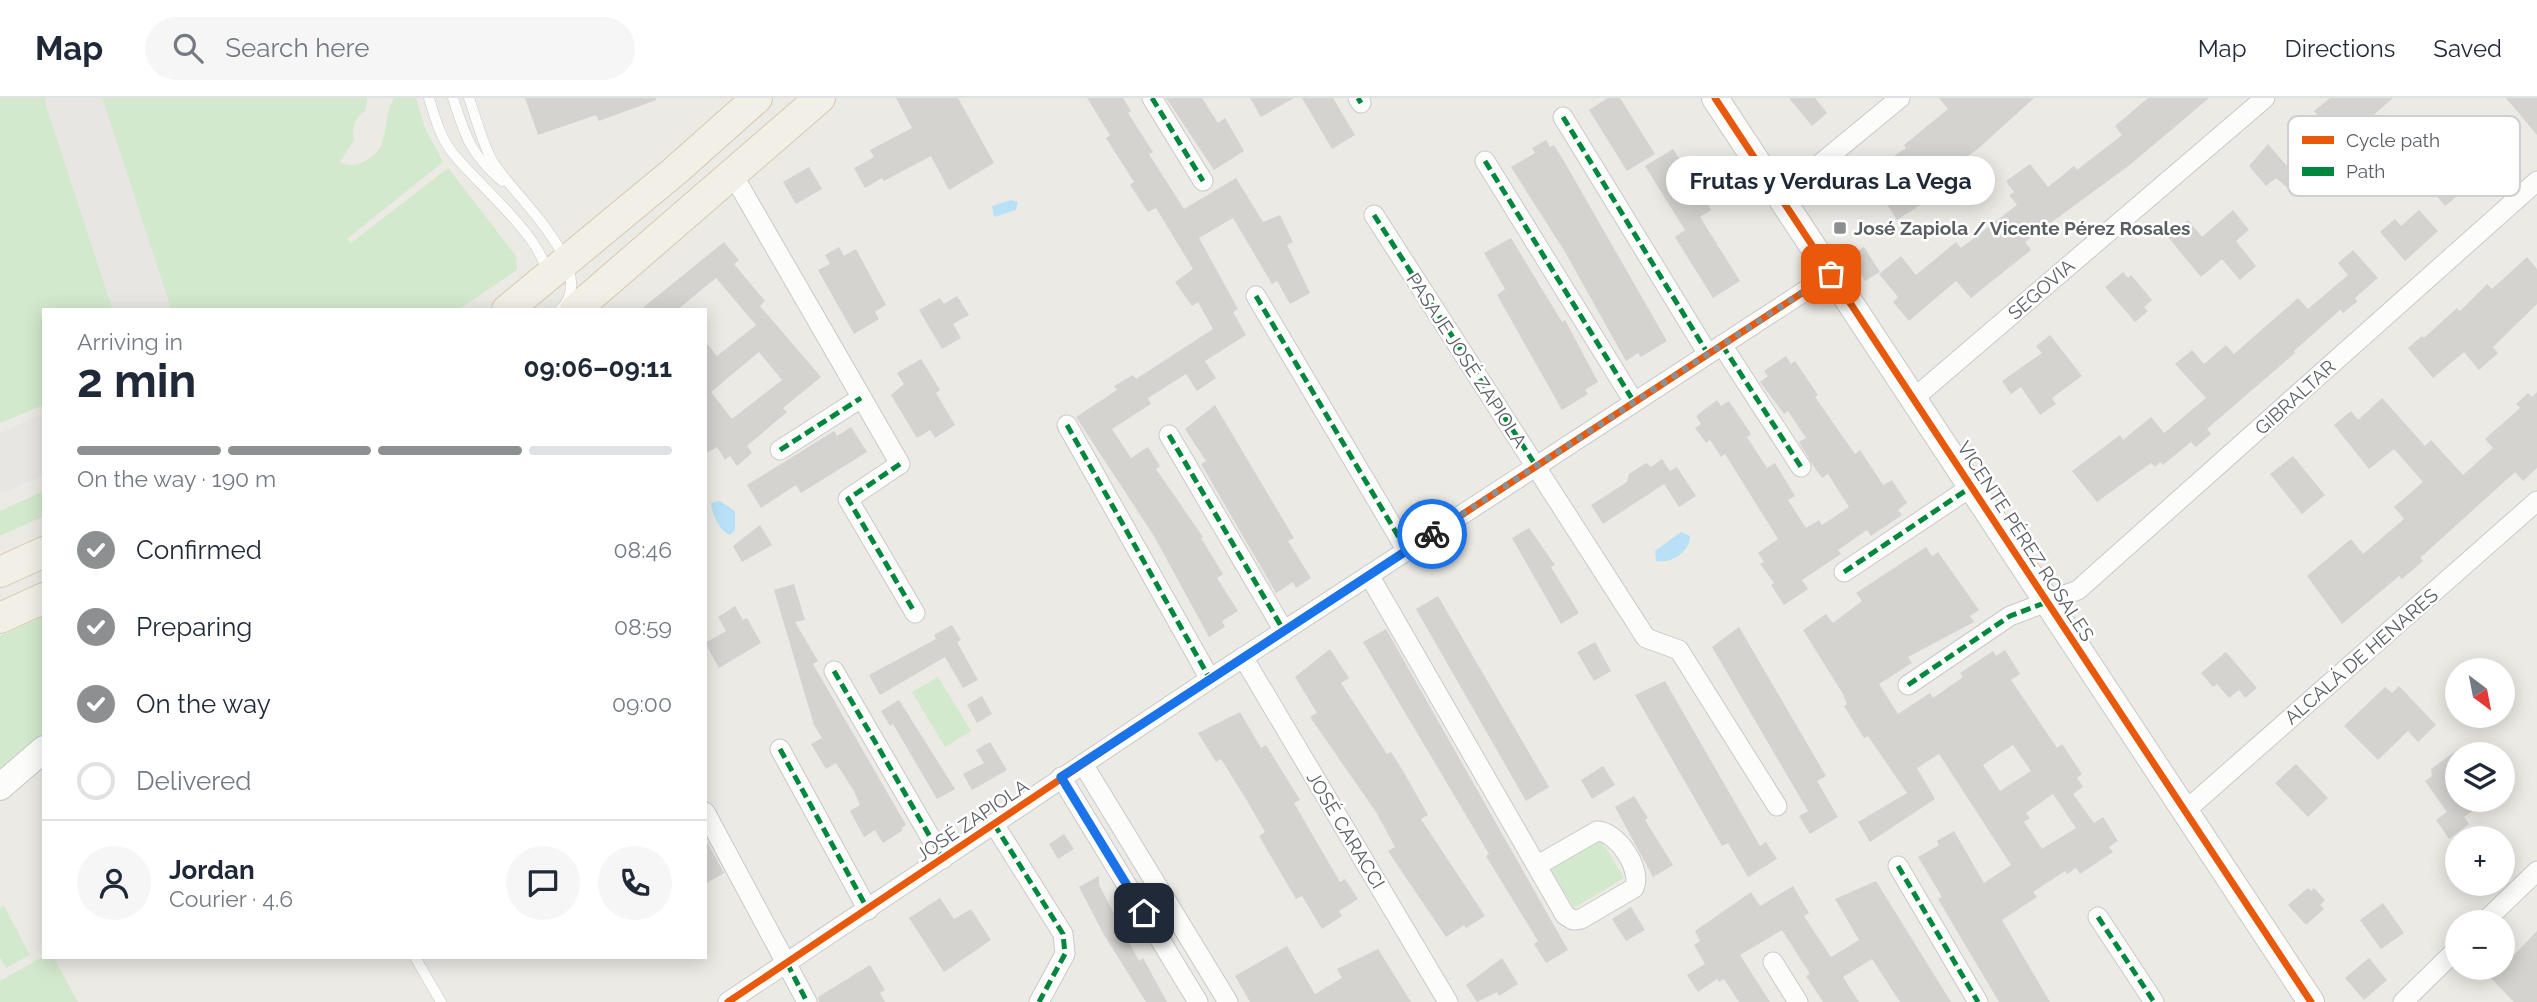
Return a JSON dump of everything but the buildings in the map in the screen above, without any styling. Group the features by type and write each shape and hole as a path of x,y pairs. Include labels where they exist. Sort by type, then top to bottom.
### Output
{"main road":[{"path":"510,308 757,98"},
{"path":"577,308 820,98"},
{"path":"0,572 42,553"},
{"path":"0,618 42,599"}],"street":[{"path":"1152,98 1203,181"},
{"name":"VICENTE PÉREZ ROSALES","path":"1715,98 2311,1002"},
{"path":"1780,197 1900,98"},
{"name":"SEGOVIA","path":"1913,399 2265,98"},
{"path":"1563,117 1715,350 1801,467"},
{"path":"1485,161 1634,402"},
{"path":"732,173 900,464 848,499 915,613"},
{"name":"GIBRALTAR","path":"1908,685 2010,616 2078,590 2537,181"},
{"name":"PASAJE JOSÉ ZAPIOLA","path":"1374,215 1646,638 1679,650 1777,806"},
{"name":"JOSÉ ZAPIOLA","path":"728,1002 869,910 1061,777 1831,274"},
{"path":"1256,296 1406,551"},
{"path":"780,450 861,398"},
{"path":"1068,425 1210,679"},
{"path":"1169,435 1284,631"},
{"path":"1844,572 1971,487"},
{"name":"ALCALÁ DE HENARES","path":"2185,811 2537,501"},
{"path":"1369,575 1565,915 1573,920 1581,919 1634,888 1637,881 1636,872 1615,836 1607,831 1597,831 1538,865"},
{"name":"JOSÉ CARACCI","path":"1243,657 1448,1002"},
{"path":"834,671 943,859"},
{"path":"780,748 869,910"},
{"path":"0,786 42,751"},
{"path":"1083,764 1228,1002"},
{"path":"1061,777 1198,1002"},
{"path":"707,816 807,1002"},
{"path":"994,824 1063,934 1065,954 1039,1002"},
{"path":"1898,866 1978,1002"},
{"path":"2496,910 2537,871"},
{"path":"2098,917 2154,1002"},
{"path":"1773,961 1798,1002"},
{"path":"2403,1002 2445,961"}],"lane":[{"path":"429,98 437,128 454,155 536,246 545,261 557,270 569,288 561,308"},
{"path":"453,98 467,142 482,164 516,193"},
{"path":"469,98 493,162 558,243 557,270"},
{"path":"416,959 441,1002"}],"green space":[{"path":"0,98 53,98 117,308 42,308 42,406 0,423"},
{"path":"87,98 367,98 366,110 355,123 354,140 340,162 352,165 364,162 379,148 394,98 416,98 425,128 443,162 347,239 351,243 448,168 516,256 517,270 461,308 157,308"},
{"path":"42,492 42,517 0,536 0,511"},
{"path":"42,617 42,738 0,773 0,636"},
{"path":"938,677 971,731 945,747 912,692"},
{"path":"1601,840 1624,878 1574,908 1551,870"},
{"path":"4,906 30,955 6,968 0,957 0,908"},
{"path":"42,957 54,959 78,1002 0,1002 0,981"}],"water":[{"path":"1011,200 1018,202 1016,210 994,217 992,206"},
{"path":"720,501 735,511 735,530 730,535 720,526 713,512 711,503"},
{"path":"1681,532 1690,536 1683,552 1668,561 1656,561 1655,551"}],"taxiway":[{"path":"73,98 141,308"},
{"path":"0,464 42,445"}],"marked path":[{"path":"1152,98 1203,181"},
{"path":"1358,98 1361,103"},
{"path":"1563,117 1708,354"},
{"path":"1485,161 1634,402"},
{"path":"1374,215 1536,466"},
{"path":"1256,296 1407,551"},
{"path":"1722,345 1801,467"},
{"path":"780,450 861,398"},
{"path":"1067,425 1210,679"},
{"path":"1169,435 1284,631"},
{"path":"900,464 848,499 915,613"},
{"path":"1844,572 1971,487"},
{"path":"1908,685 2010,616 2047,602"},
{"path":"834,671 943,859"},
{"path":"780,749 868,910"},
{"path":"994,824 1063,934 1065,954 1039,1002"},
{"path":"1898,866 1978,1002"},
{"path":"2098,917 2154,1002"},
{"path":"787,963 807,1002"}],"cycle path":[{"path":"1715,98 2311,1002"},
{"path":"728,1002 1210,679 1831,274"}],"way so far":[{"path":"1432,534 1831,274"}],"place":[{"name":"José Zapiola / Vicente Pérez Rosales","path":"1840,228"},
{"name":"Frutas y Verduras La Vega","path":"1831,274"}],"route":[{"path":"1144,913 1061,777 1432,534"}]}
